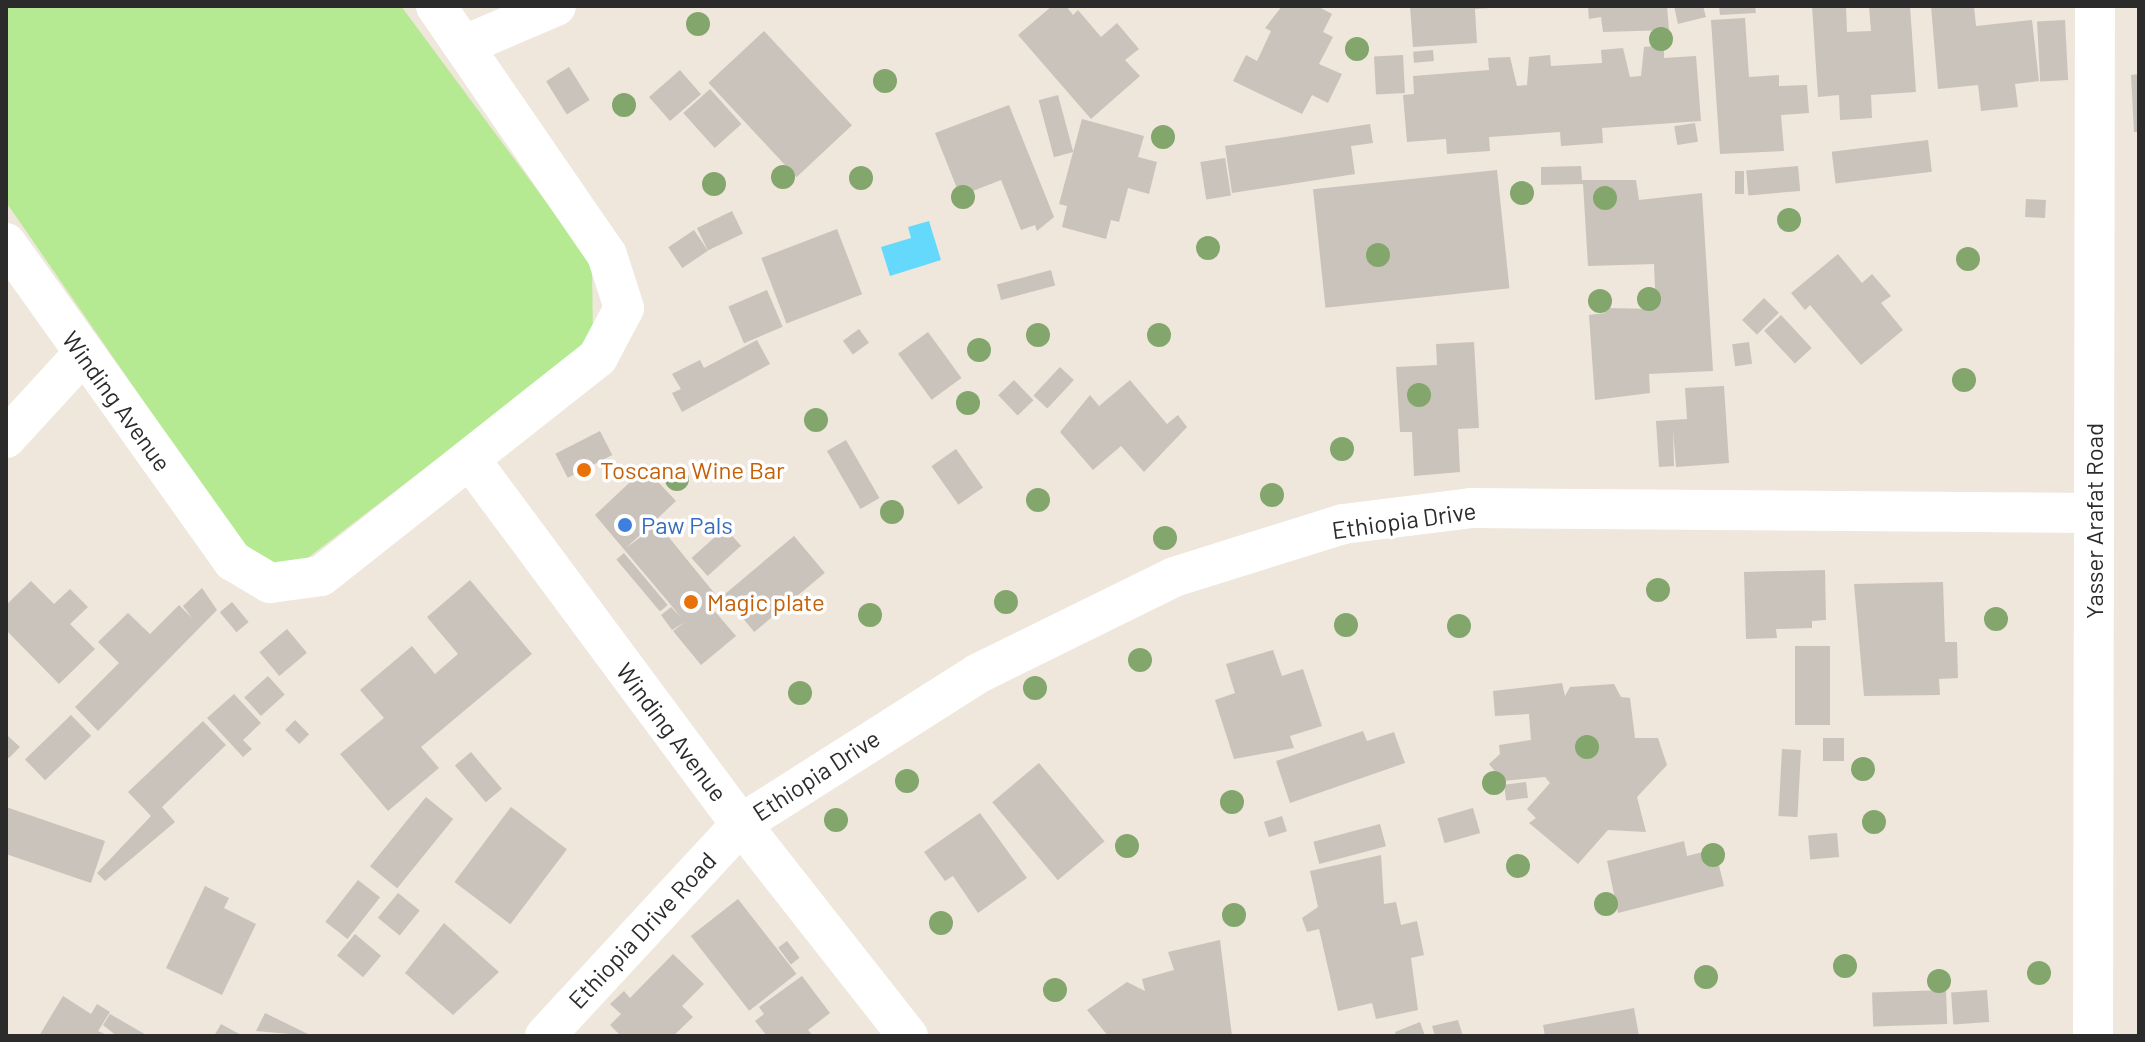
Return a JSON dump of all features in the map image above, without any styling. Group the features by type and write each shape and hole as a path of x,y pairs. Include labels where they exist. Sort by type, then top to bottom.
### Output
{"street":[{"name":"Winding Avenue","path":"6,243 233,561 270,583 321,576 471,461 598,357 624,308 607,255 436,6"},
{"path":"465,45 556,6"},
{"name":"Yasser Arafat Road","path":"2093,1036 2095,6"},
{"path":"6,438 83,354"},
{"name":"Winding Avenue","path":"471,461 741,824 908,1036"},
{"name":"Ethiopia Drive","path":"741,824 977,674 1174,577 1343,524 1471,508 2093,513"},
{"name":"Ethiopia Drive Road","path":"545,1036 741,824"}],"green space":[{"path":"6,6 401,6 592,264 593,340 271,586 6,202"}],"water":[{"path":"929,221 941,260 890,276 881,247 911,238 908,227"}],"building":[{"path":"1052,6 1066,6 1073,15 1078,10 1101,37 1117,23 1139,49 1125,60 1140,76 1091,119 1018,35"},
{"path":"1282,6 1317,6 1332,14 1323,32 1333,37 1319,64 1342,74 1328,103 1312,95 1302,114 1233,81 1246,55 1257,61 1271,31 1265,28"},
{"path":"1410,6 1490,8 1475,9 1477,43 1413,47"},
{"path":"1588,6 1667,6 1669,30 1603,32 1601,17 1589,19"},
{"path":"1674,6 1703,6 1706,17 1678,24"},
{"path":"1719,6 1755,6 1756,13 1720,15"},
{"path":"1812,6 1846,6 1847,32 1871,31 1869,6 1910,6 1916,92 1871,95 1872,118 1840,120 1839,95 1818,97"},
{"path":"1931,6 1974,6 1976,26 2032,20 2039,81 2015,84 2018,107 1981,111 1978,85 1938,89"},
{"path":"1745,18 1749,77 1779,75 1779,86 1807,85 1809,113 1781,115 1784,151 1720,154 1711,20"},
{"path":"2065,20 2068,80 2040,81 2037,21"},
{"path":"764,31 852,125 796,177 708,83"},
{"path":"1664,45 1664,58 1696,56 1701,121 1602,128 1603,143 1561,146 1560,132 1489,137 1490,151 1447,154 1446,139 1407,142 1403,95 1414,94 1413,76 1489,70 1488,58 1510,57 1517,86 1527,85 1529,57 1550,55 1551,66 1602,63 1601,50 1623,48 1630,77 1641,76 1644,47"},
{"path":"1433,50 1434,61 1414,63 1413,52"},
{"path":"1403,55 1405,93 1376,94 1374,57"},
{"path":"569,67 590,100 567,114 546,81"},
{"path":"680,70 701,94 670,121 649,97"},
{"path":"2139,74 2139,132 2134,132 2131,75"},
{"path":"710,89 741,124 715,148 683,113"},
{"path":"1058,95 1073,152 1054,157 1039,100"},
{"path":"1009,105 1054,217 1037,231 1035,225 1021,230 1001,180 960,196 935,133"},
{"path":"1082,119 1144,136 1138,157 1157,162 1149,194 1128,188 1119,222 1111,220 1106,239 1062,227 1067,206 1059,204"},
{"path":"1695,123 1698,142 1677,145 1674,126"},
{"path":"1370,124 1373,143 1351,146 1355,174 1232,193 1225,146"},
{"path":"1928,140 1932,172 1836,184 1832,152"},
{"path":"1225,158 1231,196 1206,199 1200,162"},
{"path":"1581,166 1582,180 1636,180 1639,200 1702,193 1713,371 1649,374 1650,393 1595,400 1589,315 1605,313 1604,308 1656,309 1654,264 1588,266 1583,184 1541,185 1541,167"},
{"path":"1798,166 1800,191 1748,195 1746,171"},
{"path":"1497,170 1509,288 1325,308 1313,189"},
{"path":"1735,171 1744,171 1744,194 1735,194"},
{"path":"2026,199 2046,200 2045,218 2025,217"},
{"path":"732,211 743,233 708,251 697,228"},
{"path":"837,229 862,294 786,323 761,258"},
{"path":"694,230 708,251 682,268 668,247"},
{"path":"1838,254 1862,283 1872,274 1891,296 1881,303 1903,330 1861,365 1810,305 1805,310 1791,293"},
{"path":"1051,270 1055,285 1001,300 997,284"},
{"path":"767,290 783,327 744,343 728,306"},
{"path":"1764,298 1779,313 1757,335 1742,320"},
{"path":"1781,315 1812,348 1795,364 1764,331"},
{"path":"859,329 869,343 853,355 843,341"},
{"path":"928,332 962,378 932,400 898,354"},
{"path":"757,340 770,364 682,412 672,393 681,389 672,374 700,360 704,368"},
{"path":"1474,342 1479,428 1458,429 1460,472 1414,476 1412,432 1400,432 1396,367 1437,365 1436,344"},
{"path":"1749,342 1752,364 1735,366 1732,344"},
{"path":"1060,367 1074,380 1047,408 1033,396"},
{"path":"1014,380 1033,400 1018,415 998,395"},
{"path":"1130,380 1167,424 1178,415 1187,427 1144,472 1121,446 1093,470 1060,432 1090,395 1099,406"},
{"path":"1724,386 1729,463 1676,467 1673,430 1674,466 1659,467 1656,421 1687,419 1685,388"},
{"path":"600,431 612,455 568,478 555,454"},
{"path":"846,440 880,498 860,509 827,451"},
{"path":"956,449 983,488 958,505 931,466"},
{"path":"645,468 676,501 626,548 658,524 715,594 706,601 736,636 701,665 673,631 685,622 672,630 661,615 671,607 681,617 595,515"},
{"path":"725,528 741,546 708,576 692,558"},
{"path":"794,536 825,573 754,632 724,595"},
{"path":"624,553 668,605 660,612 616,559"},
{"path":"1825,570 1826,620 1812,621 1812,628 1776,629 1777,638 1746,639 1744,572"},
{"path":"470,580 532,654 421,747 439,768 388,811 340,754 384,718 360,690 412,646 435,674 458,654 427,617"},
{"path":"31,581 54,604 70,589 88,607 70,624 95,649 59,684 6,630 6,605"},
{"path":"1943,582 1945,642 1957,642 1958,678 1939,679 1940,695 1864,696 1854,584"},
{"path":"202,588 217,610 98,731 75,707 119,663 98,642 128,613 150,634 179,605 192,618 183,606"},
{"path":"232,602 249,622 236,632 220,612"},
{"path":"287,629 307,653 279,676 259,652"},
{"path":"1795,646 1830,646 1830,725 1795,725"},
{"path":"1273,650 1282,676 1303,669 1322,726 1290,736 1294,748 1234,759 1215,700 1235,693 1226,664"},
{"path":"268,676 285,695 261,716 244,697"},
{"path":"1562,683 1565,696 1570,687 1614,684 1621,697 1630,698 1635,738 1658,738 1667,765 1637,797 1646,832 1608,830 1578,864 1529,823 1536,818 1527,809 1550,783 1545,777 1503,781 1489,764 1500,754 1499,745 1531,740 1529,714 1495,716 1493,691"},
{"path":"234,694 261,723 243,740 252,749 243,757 207,718"},
{"path":"71,715 91,736 45,780 25,759"},
{"path":"295,720 309,734 299,744 285,730"},
{"path":"203,721 226,745 162,807 175,822 105,881 97,873 151,816 128,792"},
{"path":"1363,731 1367,741 1394,732 1405,763 1290,803 1276,761"},
{"path":"8,736 20,747 9,758 6,756"},
{"path":"1823,738 1844,738 1844,761 1823,761"},
{"path":"1782,749 1801,750 1797,817 1778,816"},
{"path":"471,752 502,789 486,802 455,765"},
{"path":"1039,763 1105,841 1058,880 992,802"},
{"path":"1526,782 1528,798 1506,801 1504,785"},
{"path":"426,797 453,819 397,888 370,866"},
{"path":"6,807 105,841 91,883 6,854"},
{"path":"511,807 567,849 510,924 454,882"},
{"path":"1473,808 1480,833 1445,843 1437,818"},
{"path":"980,813 1027,878 978,913 953,876 945,881 924,852"},
{"path":"1282,816 1287,831 1269,837 1264,822"},
{"path":"1380,824 1386,846 1319,864 1313,842"},
{"path":"1837,833 1839,857 1810,859 1808,836"},
{"path":"1684,841 1687,856 1715,849 1724,886 1618,913 1607,861"},
{"path":"1381,855 1384,904 1396,902 1401,925 1417,921 1424,955 1411,958 1418,1010 1376,1019 1372,1003 1338,1011 1319,929 1307,932 1302,918 1318,907 1310,871"},
{"path":"358,880 380,897 347,939 325,922"},
{"path":"205,886 229,898 224,908 256,924 222,995 166,968"},
{"path":"398,893 420,911 400,935 378,918"},
{"path":"738,899 796,974 749,1011 691,936"},
{"path":"444,923 499,972 453,1015 405,973"},
{"path":"355,934 381,956 363,977 337,955"},
{"path":"1220,940 1232,1036 1108,1036 1087,1010 1127,982 1145,991 1142,979 1174,970 1168,952"},
{"path":"787,941 800,958 791,964 778,948"},
{"path":"673,954 704,984 682,1006 693,1017 673,1036 621,1036 610,1025 621,1014 610,1004 624,991 630,998"},
{"path":"802,976 830,1013 808,1030 813,1036 767,1036 755,1021 764,1014 759,1007"},
{"path":"1946,990 1947,1024 1873,1027 1872,993"},
{"path":"1987,990 1989,1022 1953,1024 1951,993"},
{"path":"63,996 91,1014 97,1004 110,1012 98,1031 109,1036 39,1036"},
{"path":"1634,1008 1639,1036 1545,1036 1543,1025"},
{"path":"265,1013 312,1036 256,1031"},
{"path":"110,1014 148,1036 117,1036 103,1025"},
{"path":"1458,1020 1463,1036 1435,1036 1432,1026"},
{"path":"1420,1022 1425,1036 1396,1036 1395,1032"},
{"path":"221,1024 243,1036 214,1036"}],"place":[{"name":"Toscana Wine Bar","path":"584,470"},
{"name":"Paw Pals","path":"625,525"},
{"name":"Magic plate","path":"691,602"}]}
